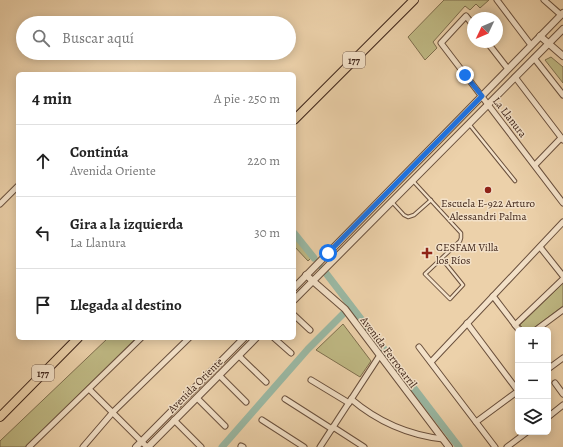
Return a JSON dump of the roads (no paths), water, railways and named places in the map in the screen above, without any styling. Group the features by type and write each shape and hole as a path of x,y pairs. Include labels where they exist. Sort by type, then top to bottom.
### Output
{"main road":[{"name":"177","path":"296,118 414,0"},
{"name":"177","path":"0,416 76,340"}],"street":[{"path":"497,0 531,45"},
{"path":"296,286 562,14 544,0"},
{"name":"La Llanura","path":"467,17 466,16 440,43 563,203"},
{"path":"296,298 563,29"},
{"path":"540,36 563,56"},
{"path":"492,48 508,69"},
{"path":"534,58 563,95"},
{"path":"515,77 562,139 535,165"},
{"path":"0,204 16,188"},
{"path":"431,362 563,222"},
{"path":"518,327 563,278 540,247"},
{"name":"Avenida Ferrocarril","path":"306,275 312,282 345,309 448,446"},
{"path":"493,296 516,327"},
{"path":"540,327 563,310"},
{"path":"296,317 310,330"},
{"path":"467,324 515,387"},
{"path":"29,447 139,340"},
{"path":"83,447 113,412 186,340"},
{"name":"Avenida Oriente","path":"136,447 242,340"},
{"name":"Avenida Oriente","path":"148,447 254,340"},
{"path":"276,340 291,353"},
{"path":"419,346 495,447"},
{"path":"239,356 266,382"},
{"path":"320,447 380,356"},
{"path":"551,366 563,358"},
{"path":"219,375 246,402"},
{"path":"311,380 392,426 417,434 443,439"},
{"path":"555,383 563,394"},
{"path":"89,389 148,447"},
{"path":"476,422 515,393"},
{"path":"196,398 224,426"},
{"path":"285,399 364,447"},
{"path":"551,415 563,405"},
{"path":"174,420 201,447"},
{"path":"262,420 304,447"},
{"path":"507,447 523,435"}],"lane":[{"path":"469,124 515,181"},
{"path":"413,180 459,231 461,236 460,241 425,274 450,299 463,285 442,259"},
{"path":"392,201 404,215 408,217 414,215 431,200"}],"waterway":[{"path":"296,236 314,258"},
{"path":"322,268 459,447"},
{"path":"222,447 308,349 350,307"}],"place":[{"name":"Escuela E-922 Arturo Alessandri Palma","path":"488,190"},
{"name":"CESFAM Villa los Ríos","path":"427,253"}]}
